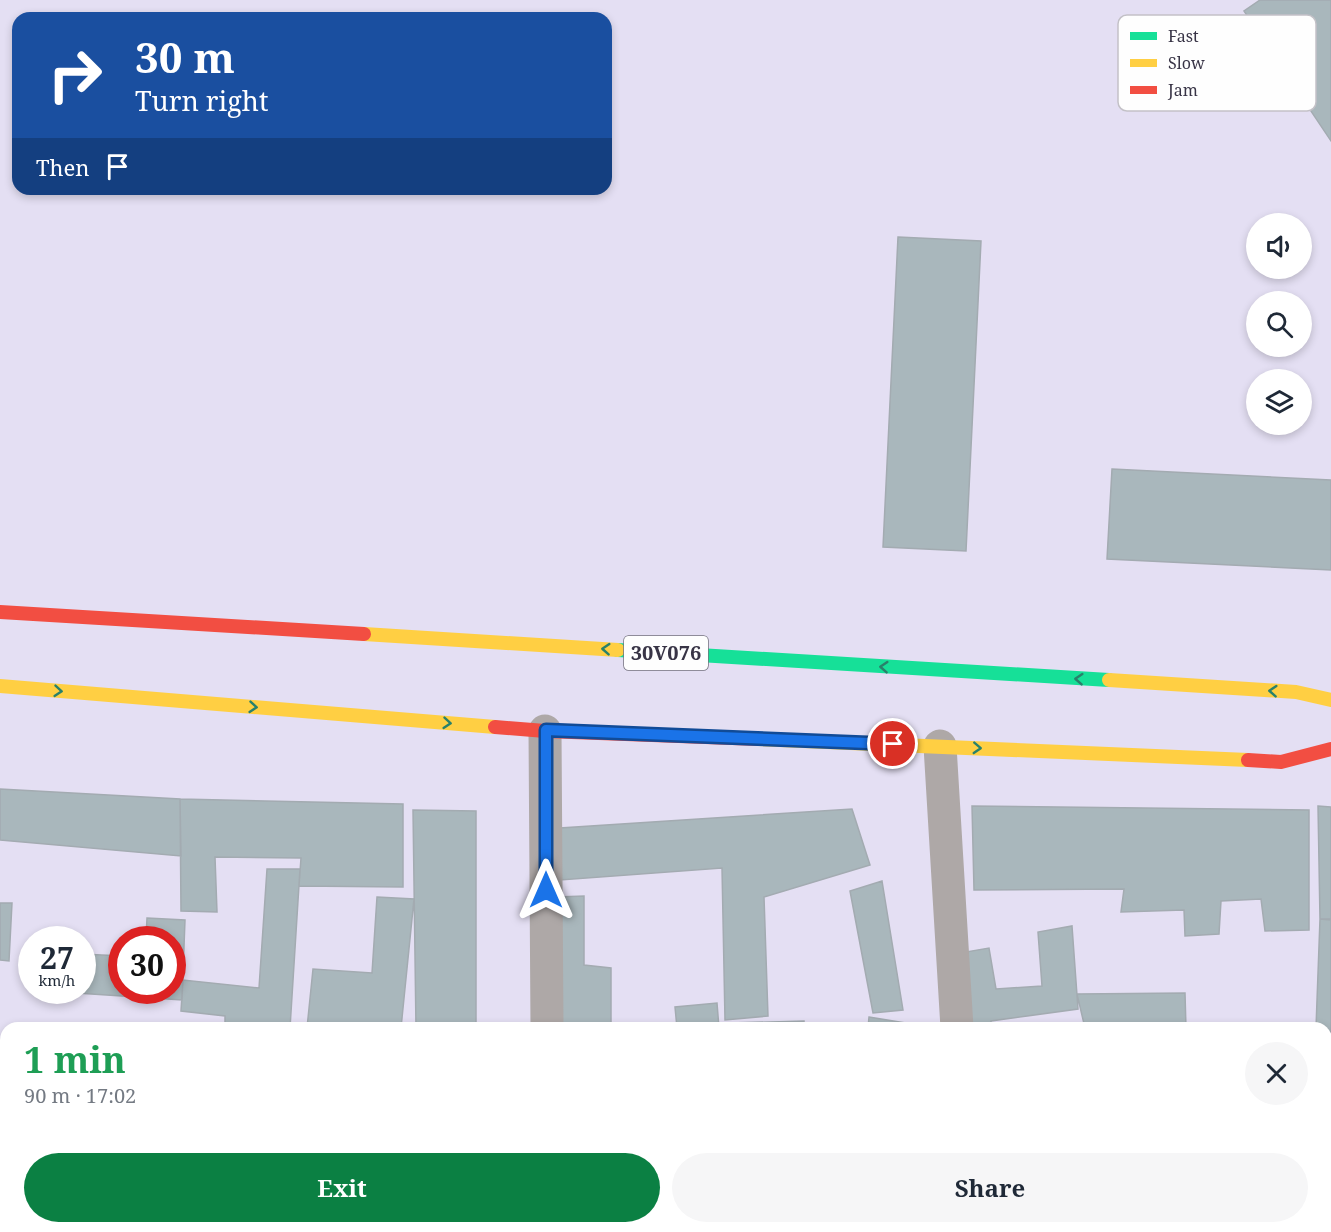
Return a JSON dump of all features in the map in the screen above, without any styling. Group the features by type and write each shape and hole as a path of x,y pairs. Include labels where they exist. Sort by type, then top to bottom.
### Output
{"main road":[{"name":"30V076","path":"0,612 1296,692 1331,700"},
{"path":"0,686 546,730 1281,762 1331,749"}],"street":[{"path":"546,730 547,1022"},
{"path":"940,746 957,1022"}],"building":[{"path":"1260,0 1331,0 1331,141 1311,111 1316,111 1316,15 1247,15 1244,11"},
{"path":"898,237 981,241 966,551 883,547"},
{"path":"1112,469 1331,480 1331,570 1107,559"},
{"path":"0,789 180,799 181,856 0,840"},
{"path":"180,799 403,804 403,887 299,886 301,858 215,857 217,912 181,911"},
{"path":"972,806 1309,810 1309,930 1265,931 1261,899 1221,901 1219,934 1185,936 1184,910 1121,912 1124,889 974,890"},
{"path":"1318,806 1331,807 1331,920 1320,919"},
{"path":"852,809 870,865 764,897 768,1016 725,1020 722,868 560,880 560,828"},
{"path":"413,810 476,811 476,1022 416,1022"},
{"path":"267,869 300,869 290,1022 225,1022 225,1016 181,1011 181,1004 186,1004 186,980 259,988"},
{"path":"882,881 903,1010 873,1013 850,891"},
{"path":"584,896 584,965 611,968 611,1022 553,1022 557,897"},
{"path":"377,897 414,899 402,1022 308,1022 313,969 372,973"},
{"path":"0,903 12,903 9,961 0,960"},
{"path":"147,918 185,920 185,926 147,926"},
{"path":"1320,919 1331,919 1331,1022 1316,1022"},
{"path":"1072,926 1078,1009 991,1022 966,1022 960,953 989,948 996,989 1042,986 1038,932"},
{"path":"96,955 108,955 108,995 96,994"},
{"path":"1185,993 1186,1022 1084,1022 1077,994"},
{"path":"717,1003 719,1022 676,1022 675,1007"},
{"path":"869,1017 899,1022 869,1022"}],"traffic: fast":[{"path":"618,650 1109,680"}],"traffic: slow":[{"path":"364,634 618,650"},
{"path":"1109,680 1296,692 1331,700"},
{"path":"0,686 495,727"},
{"path":"759,739 1248,760"}],"traffic: jam":[{"path":"0,612 364,634"},
{"path":"495,727 759,739"},
{"path":"1248,760 1281,762 1331,749"}],"route":[{"path":"546,890 546,730 893,744"}]}
